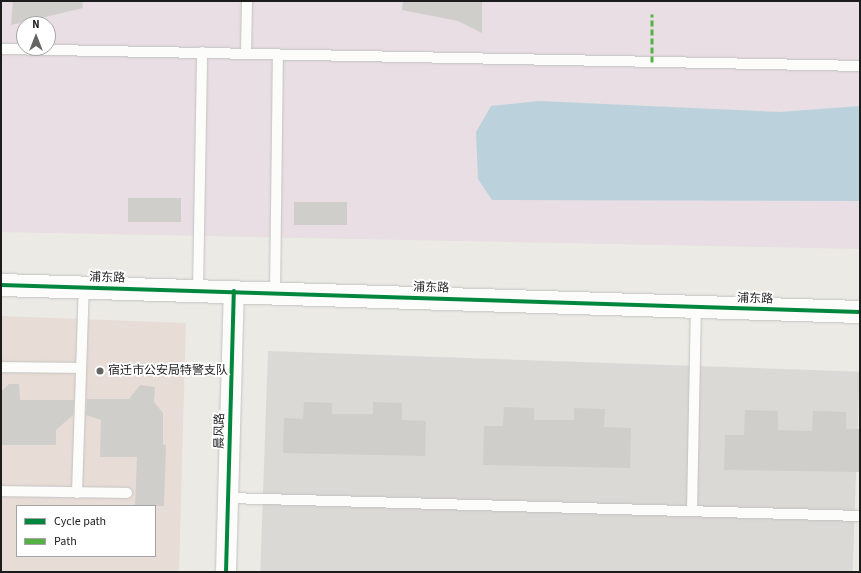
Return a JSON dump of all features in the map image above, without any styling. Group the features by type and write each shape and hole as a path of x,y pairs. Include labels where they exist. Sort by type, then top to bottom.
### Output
{"street":[{"name":"浦东路","path":"1,285 860,312"},
{"name":"晨风路","path":"226,572 234,292"}],"lane":[{"path":"246,53 247,1"},
{"path":"1,49 860,66"},
{"path":"198,290 202,52"},
{"path":"276,293 278,54"},
{"path":"77,493 84,287"},
{"path":"692,512 696,307"},
{"path":"1,367 81,368"},
{"path":"1,491 127,493"},
{"path":"228,498 860,516"}],"shaded area":[{"path":"1,1 860,1 860,249 1,232"},
{"path":"1,316 186,323 179,572 1,572"},
{"path":"268,351 860,372 853,572 260,572"}],"water":[{"path":"539,101 780,112 860,106 860,201 492,200 478,179 476,132 491,106"}],"building":[{"path":"13,1 82,1 83,8 49,16 16,16 16,24 11,25"},
{"path":"403,1 482,1 482,33 458,21 402,10"},
{"path":"128,198 181,198 181,222 128,222"},
{"path":"294,202 347,202 347,225 294,225"},
{"path":"9,384 19,384 20,400 74,400 73,415 56,430 56,445 2,445 1,392"},
{"path":"140,385 155,387 154,402 163,413 163,444 166,445 164,506 135,505 137,457 100,457 101,420 86,415 87,399 129,399"},
{"path":"304,402 332,403 332,414 373,414 373,402 402,403 402,420 426,421 425,456 283,453 284,418 303,419"},
{"path":"504,407 534,408 534,420 574,420 574,408 605,409 604,427 631,428 630,468 483,465 484,426 503,426"},
{"path":"745,410 778,411 778,430 812,431 813,411 846,412 846,429 860,429 860,472 724,470 725,435 744,435"}],"marked path":[{"path":"652,14 652,62"}],"cycle path":[{"path":"1,285 860,312"},
{"path":"226,572 234,291"}],"place":[{"name":"宿迁市公安局特警支队","path":"100,371"}]}
